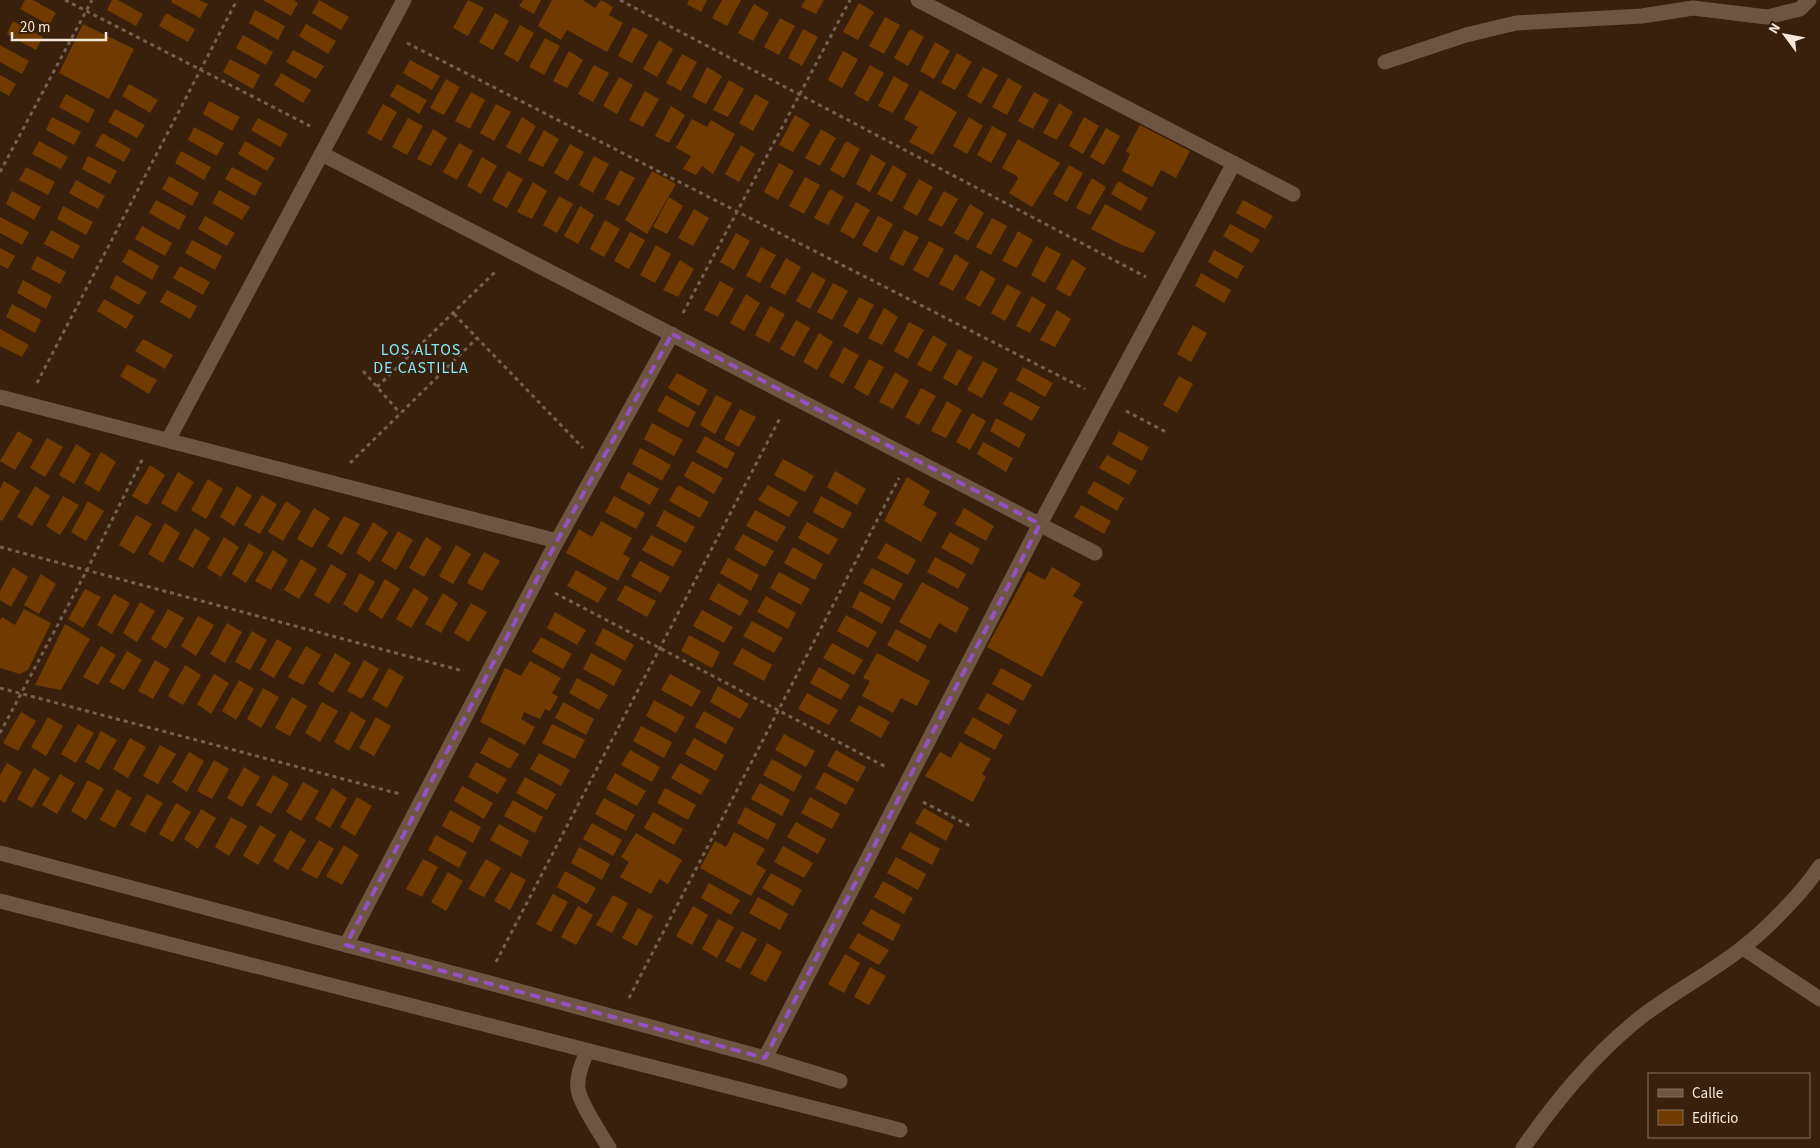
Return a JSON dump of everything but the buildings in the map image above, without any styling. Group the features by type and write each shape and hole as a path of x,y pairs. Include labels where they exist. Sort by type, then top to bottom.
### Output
{"street":[{"path":"161,439 322,154 404,0"},
{"path":"918,0 1293,194"},
{"path":"1385,62 1466,35 1516,23 1642,16 1693,8 1767,17 1800,9 1808,0"},
{"path":"322,154 1095,553"},
{"path":"765,1058 1040,524 1234,164"},
{"path":"346,944 557,541 672,334"},
{"path":"0,397 557,541"},
{"path":"0,854 346,944 765,1058 840,1081"},
{"path":"1523,1148 1545,1116 1588,1065 1637,1020 1743,948 1782,911 1820,866"},
{"path":"0,901 900,1130"},
{"path":"1743,948 1820,999"},
{"path":"587,1050 578,1077 578,1090 590,1117 609,1148"}],"path":[{"path":"65,0 331,136"},
{"path":"0,172 92,0"},
{"path":"26,404 237,0"},
{"path":"620,0 1166,288"},
{"path":"672,334 850,0"},
{"path":"386,32 1168,433"},
{"path":"377,387 454,314 514,253"},
{"path":"454,314 600,465"},
{"path":"330,482 477,338"},
{"path":"363,371 400,414"},
{"path":"486,982 791,396"},
{"path":"0,733 87,570 161,439"},
{"path":"618,1018 910,457"},
{"path":"0,547 486,677"},
{"path":"535,583 778,711 906,785 972,827"},
{"path":"0,688 422,799"}],"highlighted area":[{"path":"672,334 1040,524 765,1058 346,945 557,541"}],"district":[{"name":"LOS ALTOS DE CASTILLA","path":"421,359"}]}
